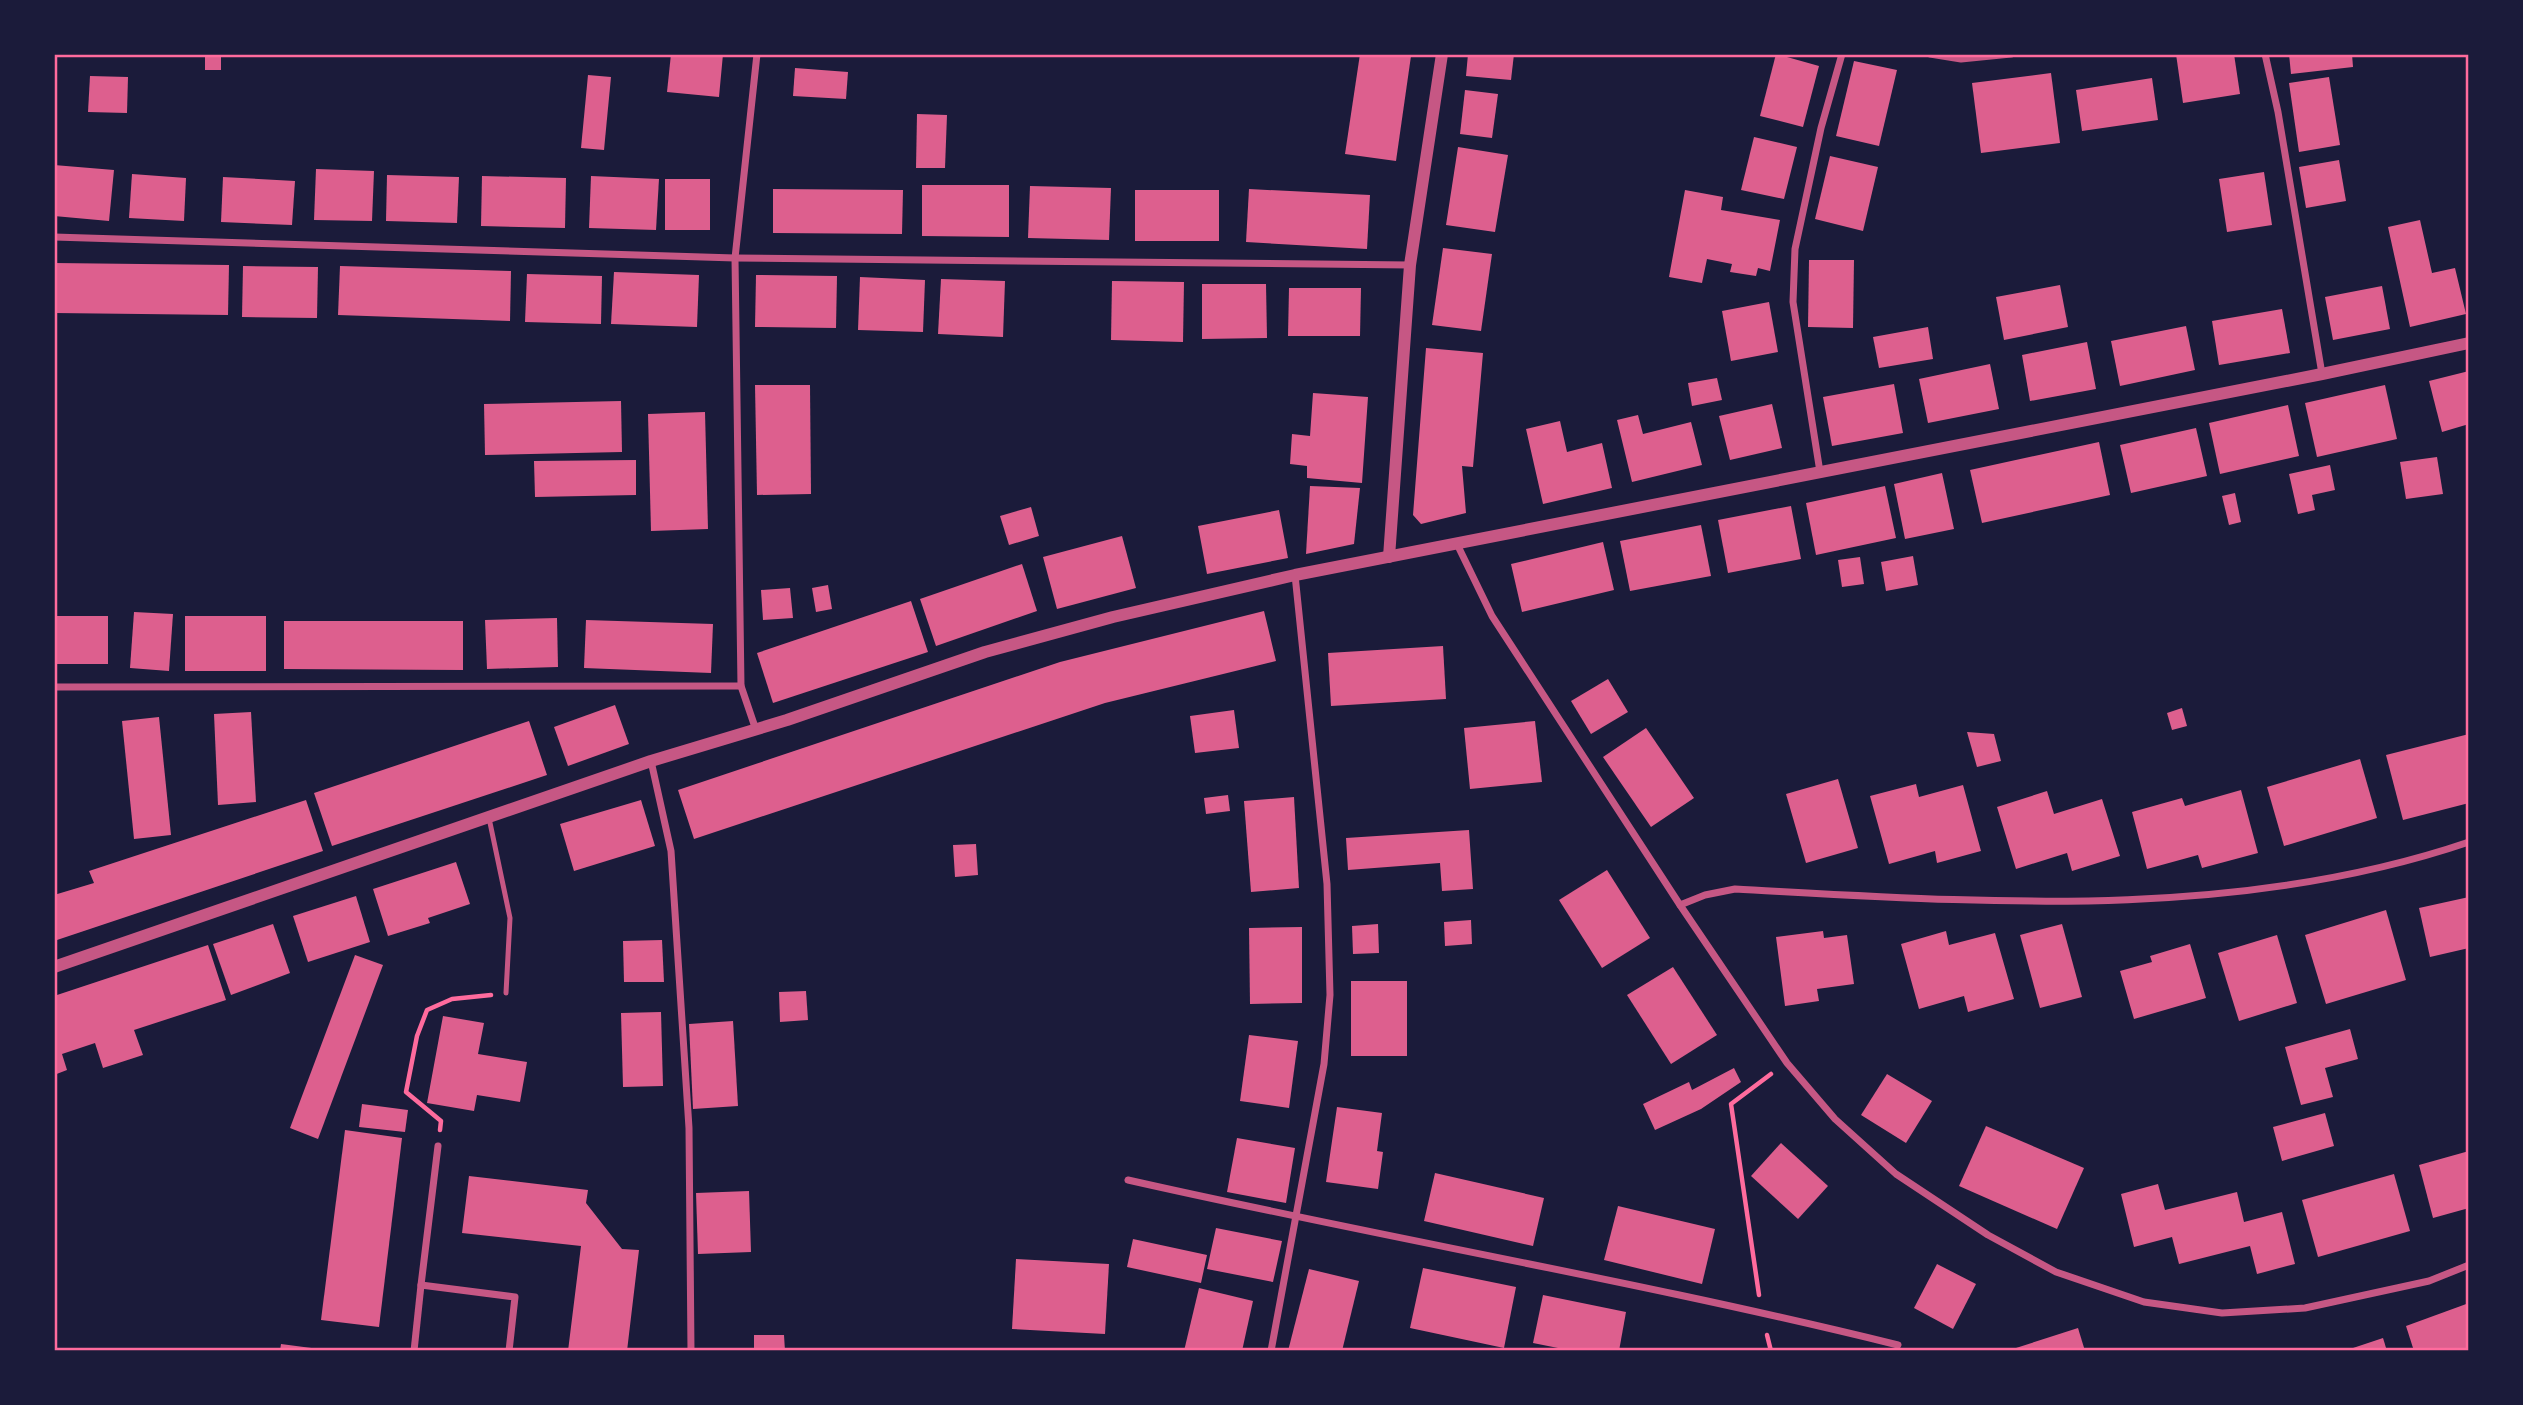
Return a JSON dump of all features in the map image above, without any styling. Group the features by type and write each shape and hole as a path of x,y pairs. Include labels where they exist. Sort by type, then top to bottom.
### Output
{"street":[{"path":"756,730 741,686 735,258 757,54"},
{"path":"1390,557 1410,265 1442,54"},
{"path":"1820,472 1793,302 1795,262 1806,194 1842,54"},
{"path":"1930,54 1961,60 2011,54"},
{"path":"2265,54 2281,126 2322,374"},
{"path":"54,237 735,258 1410,265"},
{"path":"54,967 651,761 756,730 985,652 1112,617 1295,575 2469,343"},
{"path":"1457,544 1492,616 1680,905 1787,1063 1835,1119 1896,1174 1988,1235 2056,1272 2144,1302 2222,1313 2305,1308 2429,1281 2469,1265"},
{"path":"1271,1351 1324,1065 1330,995 1327,884 1295,575"},
{"path":"54,687 741,686"},
{"path":"651,761 671,851 689,1128 691,1351"},
{"path":"1680,905 1704,895 1735,888 1941,900 2056,902 2234,891 2330,878 2427,856 2469,842"},
{"path":"414,1351 438,1146"},
{"path":"1128,1180 1297,1218 1761,1311 1898,1345"},
{"path":"421,1285 515,1297 509,1351"}],"lane":[{"path":"489,818 510,918 506,993"}],"path":[{"path":"438,1146 441,1121 406,1092 417,1036 427,1010 452,999 506,993"},
{"path":"1771,1351 1761,1311 1731,1104 1787,1063"}],"building":[{"path":"205,54 221,54 221,70 205,70"},
{"path":"671,54 723,54 719,97 667,92"},
{"path":"1360,54 1411,56 1396,161 1345,154"},
{"path":"1468,54 1514,54 1511,80 1466,76"},
{"path":"1776,54 1819,66 1803,127 1760,116"},
{"path":"2176,54 2234,54 2240,94 2183,103"},
{"path":"2289,54 2352,54 2353,67 2291,74"},
{"path":"1854,61 1897,70 1879,146 1836,136"},
{"path":"795,68 848,72 846,99 793,96"},
{"path":"2051,73 2060,143 1981,153 1972,83"},
{"path":"588,75 611,77 604,150 581,148"},
{"path":"90,76 128,77 127,113 88,112"},
{"path":"2329,77 2340,145 2299,152 2289,83"},
{"path":"2152,78 2158,120 2082,131 2076,90"},
{"path":"1465,90 1498,94 1492,138 1460,134"},
{"path":"917,114 947,115 945,168 916,168"},
{"path":"1754,137 1797,147 1784,199 1741,190"},
{"path":"1458,147 1508,155 1495,232 1446,225"},
{"path":"1830,156 1878,167 1863,231 1815,219"},
{"path":"2339,160 2346,201 2306,208 2299,167"},
{"path":"54,165 114,170 109,221 54,216"},
{"path":"316,169 374,171 372,221 314,220"},
{"path":"2264,172 2272,225 2227,232 2219,179"},
{"path":"132,174 186,178 184,221 129,218"},
{"path":"387,175 459,177 457,223 386,221"},
{"path":"482,176 566,178 565,228 481,226"},
{"path":"591,176 659,179 656,230 589,228"},
{"path":"223,177 295,181 292,225 221,222"},
{"path":"665,179 710,179 710,230 665,230"},
{"path":"922,185 1009,185 1009,237 922,236"},
{"path":"1030,186 1111,188 1109,240 1028,238"},
{"path":"773,189 903,190 902,234 773,233"},
{"path":"1249,189 1370,195 1367,249 1246,242"},
{"path":"1135,190 1219,190 1219,241 1135,241"},
{"path":"1685,190 1723,197 1721,210 1780,220 1770,271 1758,268 1756,276 1730,272 1732,264 1707,259 1702,283 1669,277"},
{"path":"2420,220 2432,273 2455,268 2466,314 2410,327 2388,227"},
{"path":"1443,248 1492,254 1481,331 1432,325"},
{"path":"1809,260 1854,260 1853,328 1808,327"},
{"path":"54,263 229,265 228,315 54,313"},
{"path":"243,266 318,267 317,318 242,317"},
{"path":"340,266 511,271 510,321 338,315"},
{"path":"614,272 699,275 697,327 611,324"},
{"path":"527,274 602,276 601,324 525,322"},
{"path":"756,275 837,276 836,328 755,327"},
{"path":"860,277 925,280 923,332 858,330"},
{"path":"941,279 1005,281 1003,337 938,334"},
{"path":"1112,281 1184,282 1183,342 1111,340"},
{"path":"1202,284 1266,284 1267,338 1202,339"},
{"path":"2060,285 2068,327 2004,340 1996,297"},
{"path":"2382,286 2390,329 2333,340 2325,297"},
{"path":"1289,288 1361,288 1360,336 1288,336"},
{"path":"1769,302 1778,352 1731,361 1722,311"},
{"path":"2282,309 2290,353 2219,365 2212,321"},
{"path":"2186,326 2195,370 2120,386 2111,341"},
{"path":"1928,327 1933,359 1879,368 1873,337"},
{"path":"2087,342 2096,389 2030,401 2022,355"},
{"path":"1426,348 1483,353 1473,467 1462,466 1466,513 1421,524 1413,515"},
{"path":"1990,364 1999,409 1928,423 1919,379"},
{"path":"2469,371 2469,424 2442,432 2429,381"},
{"path":"1717,378 1722,400 1692,406 1688,383"},
{"path":"1894,384 1903,433 1832,446 1823,397"},
{"path":"755,385 810,385 811,494 757,495"},
{"path":"2385,385 2397,439 2317,457 2305,403"},
{"path":"1313,393 1368,397 1362,483 1307,478 1307,466 1290,464 1292,434 1310,436"},
{"path":"621,401 622,452 485,455 484,404"},
{"path":"1772,404 1782,448 1730,460 1719,416"},
{"path":"2288,405 2299,456 2220,474 2209,423"},
{"path":"705,412 708,529 651,531 648,414"},
{"path":"1638,415 1643,434 1691,422 1702,465 1632,482 1617,420"},
{"path":"1560,421 1567,452 1602,443 1612,488 1543,504 1526,429"},
{"path":"2196,428 2207,476 2131,493 2120,445"},
{"path":"2099,442 2110,495 1982,523 1970,470"},
{"path":"2437,457 2443,494 2406,499 2400,462"},
{"path":"636,460 636,495 535,497 534,461"},
{"path":"2330,465 2335,490 2312,495 2315,510 2298,514 2289,474"},
{"path":"1942,473 1954,529 1905,539 1894,484"},
{"path":"1310,486 1360,488 1354,544 1306,554"},
{"path":"1885,486 1896,538 1816,555 1806,503"},
{"path":"2235,493 2241,522 2229,525 2222,496"},
{"path":"1791,506 1801,559 1728,573 1718,520"},
{"path":"1031,507 1039,536 1009,545 1000,516"},
{"path":"1279,510 1288,558 1207,574 1198,526"},
{"path":"1701,525 1711,576 1630,591 1620,541"},
{"path":"1122,536 1136,588 1057,609 1043,557"},
{"path":"1603,542 1614,590 1522,612 1511,564"},
{"path":"1913,556 1918,585 1886,591 1881,562"},
{"path":"1860,557 1864,584 1842,587 1838,560"},
{"path":"1022,564 1037,611 936,646 920,599"},
{"path":"828,585 832,609 816,612 812,588"},
{"path":"790,588 793,618 763,620 761,590"},
{"path":"911,601 928,652 773,703 757,653"},
{"path":"1264,611 1276,661 1105,703 694,839 678,790 1060,662"},
{"path":"134,612 173,614 169,671 130,668"},
{"path":"54,616 108,616 108,664 54,664"},
{"path":"185,616 266,616 266,671 185,671"},
{"path":"557,618 558,667 487,669 485,620"},
{"path":"586,620 713,624 711,673 584,668"},
{"path":"284,621 463,621 463,670 284,669"},
{"path":"1443,646 1446,699 1331,706 1328,653"},
{"path":"1608,679 1628,712 1591,734 1571,701"},
{"path":"615,705 629,744 568,766 554,727"},
{"path":"2182,708 2187,726 2172,730 2167,713"},
{"path":"1234,710 1239,748 1195,753 1190,716"},
{"path":"251,712 256,802 218,805 214,714"},
{"path":"159,717 171,835 134,839 122,721"},
{"path":"529,721 547,775 332,846 314,793"},
{"path":"1535,721 1542,782 1470,789 1464,728"},
{"path":"1646,728 1694,798 1651,827 1603,757"},
{"path":"1967,732 1994,734 2001,761 1977,767"},
{"path":"2469,734 2469,803 2403,820 2386,755"},
{"path":"2360,759 2377,818 2284,846 2267,787"},
{"path":"1838,779 1858,848 1806,863 1786,794"},
{"path":"1916,784 1919,797 1963,785 1981,851 1937,863 1935,851 1889,864 1870,796"},
{"path":"2241,790 2258,853 2202,868 2198,855 2147,869 2132,812 2182,798 2185,806"},
{"path":"2047,791 2054,814 2102,799 2120,856 2072,871 2067,853 2016,869 1997,807"},
{"path":"1228,795 1230,811 1206,814 1204,798"},
{"path":"1294,797 1299,888 1251,892 1244,801"},
{"path":"306,800 323,851 54,941 54,895 94,883 89,871"},
{"path":"641,800 655,846 574,871 560,824"},
{"path":"1469,830 1473,889 1442,891 1440,863 1348,870 1346,838"},
{"path":"976,844 978,875 955,877 953,845"},
{"path":"456,862 470,904 428,918 430,923 388,936 373,889"},
{"path":"1607,870 1650,938 1602,968 1559,900"},
{"path":"356,896 370,942 308,962 293,916"},
{"path":"2469,897 2469,948 2430,957 2419,908"},
{"path":"2386,910 2406,980 2326,1004 2305,935"},
{"path":"1471,920 1472,944 1445,946 1444,922"},
{"path":"273,924 290,973 231,995 213,944"},
{"path":"1378,924 1379,953 1353,954 1352,926"},
{"path":"2062,924 2082,997 2040,1008 2020,935"},
{"path":"1302,927 1302,1003 1250,1004 1249,928"},
{"path":"1823,931 1824,938 1847,935 1854,984 1817,989 1819,1001 1785,1006 1776,937"},
{"path":"1946,931 1949,945 1995,933 2014,999 1968,1012 1964,996 1919,1009 1901,944"},
{"path":"2277,935 2297,1003 2239,1021 2218,953"},
{"path":"662,940 664,982 624,982 623,941"},
{"path":"2190,944 2206,998 2134,1019 2120,971 2152,962 2150,956"},
{"path":"208,945 226,1000 134,1030 143,1055 103,1068 95,1043 62,1054 67,1070 54,1075 54,996"},
{"path":"355,955 383,965 318,1139 290,1128"},
{"path":"1673,967 1717,1035 1671,1064 1627,995"},
{"path":"1351,981 1407,981 1407,1056 1351,1056"},
{"path":"806,991 808,1020 780,1022 779,992"},
{"path":"661,1012 663,1086 623,1087 621,1013"},
{"path":"443,1016 484,1023 478,1054 527,1062 520,1102 477,1095 474,1111 427,1103"},
{"path":"733,1021 738,1106 693,1109 689,1024"},
{"path":"2350,1029 2358,1059 2325,1068 2333,1097 2301,1105 2285,1047"},
{"path":"1249,1035 1298,1041 1289,1108 1240,1101"},
{"path":"1734,1068 1741,1082 1701,1109 1655,1130 1643,1104 1689,1082 1692,1090"},
{"path":"1887,1074 1932,1101 1906,1143 1861,1115"},
{"path":"362,1104 408,1110 405,1132 359,1127"},
{"path":"1337,1107 1382,1113 1377,1151 1383,1152 1378,1189 1326,1182"},
{"path":"2325,1113 2334,1146 2282,1161 2273,1127"},
{"path":"1986,1126 2084,1168 2057,1229 1959,1186"},
{"path":"345,1130 402,1138 379,1327 321,1320"},
{"path":"1237,1138 1295,1148 1286,1203 1227,1192"},
{"path":"1781,1143 1828,1186 1798,1219 1751,1176"},
{"path":"2469,1151 2469,1208 2433,1218 2419,1165"},
{"path":"1435,1173 1544,1198 1533,1246 1424,1221"},
{"path":"2394,1174 2410,1231 2318,1257 2302,1200"},
{"path":"469,1176 588,1190 586,1203 622,1249 639,1250 627,1351 568,1351 581,1246 462,1233"},
{"path":"2158,1184 2165,1210 2237,1192 2244,1222 2282,1212 2295,1264 2257,1274 2250,1246 2179,1264 2172,1237 2134,1247 2121,1194"},
{"path":"749,1191 751,1252 698,1254 696,1193"},
{"path":"1618,1206 1715,1229 1702,1284 1604,1260"},
{"path":"1216,1228 1282,1241 1273,1282 1207,1269"},
{"path":"1133,1239 1207,1255 1201,1283 1127,1267"},
{"path":"1016,1259 1109,1264 1105,1334 1012,1329"},
{"path":"1937,1264 1976,1284 1953,1329 1914,1308"},
{"path":"1423,1268 1516,1287 1504,1348 1410,1328"},
{"path":"1309,1269 1359,1281 1342,1351 1288,1351"},
{"path":"1199,1288 1253,1301 1242,1351 1184,1351"},
{"path":"1543,1295 1626,1312 1619,1351 1573,1351 1533,1343"},
{"path":"2469,1303 2469,1351 2414,1351 2406,1326"},
{"path":"2078,1328 2085,1351 2016,1351 2016,1348"},
{"path":"754,1335 784,1335 785,1351 754,1351"},
{"path":"2383,1338 2387,1351 2347,1351 2347,1350"},
{"path":"281,1344 319,1349 319,1351 280,1351"}]}
